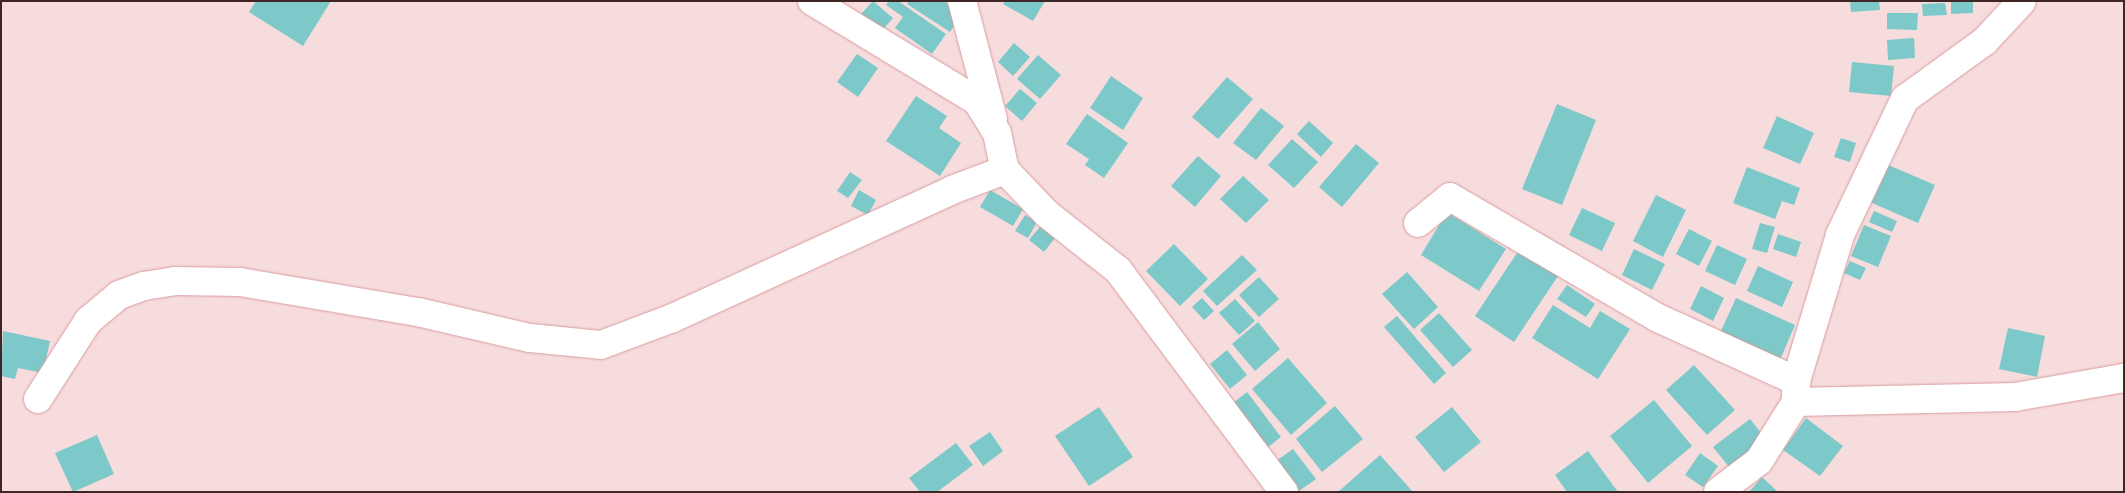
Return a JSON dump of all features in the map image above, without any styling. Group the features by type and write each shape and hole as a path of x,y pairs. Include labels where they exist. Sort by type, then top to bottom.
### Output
{"street":[{"path":"812,1 977,101 997,133"},
{"path":"962,1 1005,170 1047,214 1118,270 1284,492"},
{"path":"1718,492 1759,461 1796,392 1840,235 1905,99 1985,41 2022,1"},
{"path":"38,399 88,321 119,295 144,286 175,281 240,282 418,312 530,338 601,345 673,318 952,190 1005,170"},
{"path":"1418,223 1450,197 1658,318 1796,392 2015,397 2124,378"}],"building":[{"path":"256,1 331,1 303,46 249,12"},
{"path":"873,1 893,18 881,32 861,14"},
{"path":"889,1 898,1 946,34 932,54 895,28 903,17 886,5"},
{"path":"909,1 944,1 962,14 950,32 907,4"},
{"path":"1005,1 1045,1 1033,21 1003,4"},
{"path":"1850,1 1879,1 1880,10 1851,12"},
{"path":"1951,1 1973,1 1973,13 1951,14"},
{"path":"1945,3 1947,15 1923,16 1922,4"},
{"path":"1887,13 1918,13 1917,30 1887,29"},
{"path":"1914,38 1915,58 1888,60 1887,40"},
{"path":"1014,43 1030,57 1013,76 998,62"},
{"path":"857,54 878,68 858,97 837,82"},
{"path":"1038,55 1061,75 1040,99 1017,79"},
{"path":"1852,62 1894,66 1891,96 1849,92"},
{"path":"1111,76 1143,98 1123,130 1090,108"},
{"path":"1227,77 1253,99 1218,139 1192,117"},
{"path":"1020,89 1037,103 1022,121 1005,106"},
{"path":"916,96 947,116 939,128 961,143 940,176 886,141"},
{"path":"1557,104 1596,120 1562,205 1522,189"},
{"path":"1261,108 1284,126 1256,160 1233,143"},
{"path":"1087,114 1128,143 1104,178 1085,165 1089,159 1066,144"},
{"path":"1777,116 1814,133 1800,164 1763,148"},
{"path":"1309,121 1333,143 1321,157 1297,134"},
{"path":"1841,138 1856,143 1850,162 1834,157"},
{"path":"1292,139 1318,162 1294,188 1268,165"},
{"path":"1356,144 1379,163 1342,207 1319,187"},
{"path":"1198,156 1221,176 1195,207 1171,186"},
{"path":"1886,164 1935,185 1918,223 1870,202"},
{"path":"1747,167 1800,188 1794,205 1782,201 1775,219 1733,203"},
{"path":"850,172 862,180 848,198 837,191"},
{"path":"1243,176 1269,200 1246,223 1220,199"},
{"path":"859,190 876,200 868,215 851,206"},
{"path":"990,190 1023,209 1013,226 980,207"},
{"path":"1656,195 1686,210 1663,257 1633,241"},
{"path":"1582,208 1615,223 1602,251 1569,235"},
{"path":"1874,211 1897,221 1892,232 1869,222"},
{"path":"1447,212 1506,249 1479,291 1421,255"},
{"path":"1025,215 1037,222 1028,238 1015,231"},
{"path":"1043,223 1058,234 1044,252 1029,240"},
{"path":"1760,223 1775,227 1767,253 1752,249"},
{"path":"1864,225 1891,236 1878,267 1851,256"},
{"path":"1689,229 1712,241 1699,266 1676,254"},
{"path":"1778,234 1801,242 1796,257 1773,249"},
{"path":"1174,244 1208,279 1180,306 1146,271"},
{"path":"1717,245 1747,259 1735,285 1705,271"},
{"path":"1634,249 1665,264 1652,290 1622,275"},
{"path":"1519,250 1558,276 1514,342 1475,316"},
{"path":"1242,255 1257,270 1217,306 1203,291"},
{"path":"1850,261 1866,268 1860,280 1844,273"},
{"path":"1758,266 1793,282 1782,307 1747,291"},
{"path":"1407,272 1438,307 1414,329 1382,294"},
{"path":"1259,277 1279,299 1259,317 1239,295"},
{"path":"1567,285 1595,304 1586,317 1557,299"},
{"path":"1701,286 1724,298 1713,321 1690,309"},
{"path":"1202,298 1214,311 1204,320 1192,307"},
{"path":"1736,298 1795,325 1780,360 1720,333"},
{"path":"1235,299 1255,321 1239,335 1219,313"},
{"path":"1553,305 1590,328 1600,311 1630,329 1598,379 1532,338"},
{"path":"1439,313 1472,350 1453,367 1420,330"},
{"path":"1397,316 1446,373 1434,384 1384,327"},
{"path":"1258,322 1280,349 1255,371 1232,344"},
{"path":"2008,328 2045,336 2037,377 1999,369"},
{"path":"3,331 50,341 43,373 18,368 15,379 1,376"},
{"path":"1227,350 1247,375 1230,389 1210,364"},
{"path":"1288,358 1327,403 1291,435 1252,389"},
{"path":"1694,365 1735,410 1707,435 1666,390"},
{"path":"1247,392 1281,437 1267,448 1233,403"},
{"path":"1654,400 1692,446 1648,483 1610,436"},
{"path":"1335,406 1363,439 1322,472 1296,439"},
{"path":"1099,407 1133,457 1089,486 1055,436"},
{"path":"1452,407 1481,442 1444,472 1415,437"},
{"path":"1806,418 1843,446 1820,476 1783,450"},
{"path":"1750,419 1766,439 1729,467 1713,447"},
{"path":"990,432 1003,451 983,466 969,446"},
{"path":"97,435 114,474 73,492 55,453"},
{"path":"956,443 973,465 937,492 920,492 909,478"},
{"path":"1293,449 1316,479 1299,491 1276,461"},
{"path":"1588,451 1618,492 1567,492 1555,475"},
{"path":"1700,453 1718,466 1703,487 1685,475"},
{"path":"1380,455 1413,492 1338,492"},
{"path":"1762,477 1778,492 1749,492"}]}
